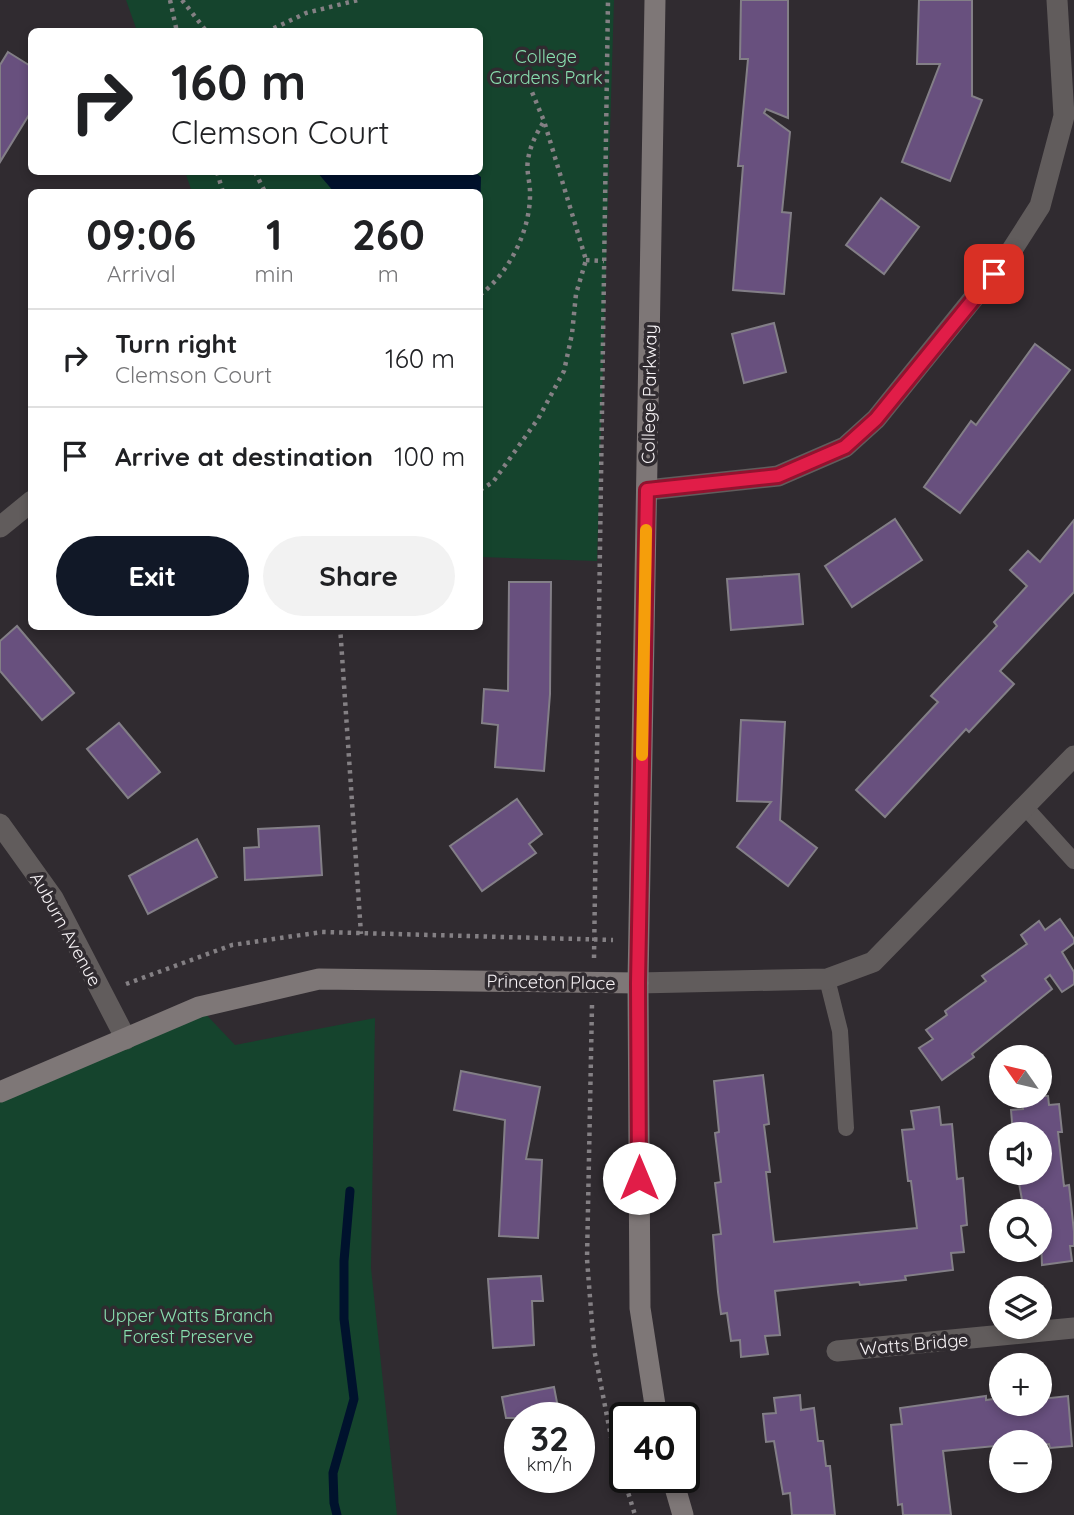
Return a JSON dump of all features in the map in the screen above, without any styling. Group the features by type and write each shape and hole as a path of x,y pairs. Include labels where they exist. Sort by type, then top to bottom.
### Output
{"street":[{"name":"College Parkway","path":"654,0 638,983 640,1308 655,1402"},
{"path":"647,490 778,476 845,447 876,419 1010,253 1040,206 1064,116 1057,0"},
{"path":"0,527 28,503"},
{"name":"Princeton Place","path":"0,1092 199,1007 319,979 638,983 827,979 873,962 1074,755"},
{"name":"Auburn Avenue","path":"0,824 53,898 126,1039"},
{"name":"Watts Bridge","path":"837,1351 1074,1328"},
{"path":"677,1493 683,1515"}],"lane":[{"path":"1026,807 1074,861"},
{"path":"827,979 840,1031 846,1128"}],"path":[{"path":"170,0 176,28"},
{"path":"181,0 204,28"},
{"path":"274,28 306,13 358,0"},
{"path":"608,0 587,1259 599,1375 611,1437 635,1515"},
{"path":"483,488 493,482 538,419 565,371 576,294 586,260 544,121 532,92"},
{"path":"483,293 496,283 524,231 530,195 527,162 532,144 544,121"},
{"path":"586,260 604,261"},
{"path":"340,630 361,934"},
{"path":"102,993 232,945 322,932 639,942"}],"green space":[{"name":"College Gardens Park","path":"126,0 614,0 597,561 483,557 483,189 191,189 186,175 483,175 483,28 136,28"},
{"name":"Upper Watts Branch Forest Preserve","path":"199,1007 235,1045 375,1018 371,1268 397,1515 0,1515 0,1092"}],"water":[{"path":"320,175 481,177 481,189 331,189"}],"building":[{"path":"741,0 788,0 788,118 766,109 764,113 790,132 782,212 791,213 784,294 733,290 743,166 738,166 748,59 740,59"},
{"path":"919,0 972,0 972,96 982,100 950,181 902,162 940,64 917,64"},
{"path":"8,52 28,64 28,116 0,162 0,65"},
{"path":"881,198 919,227 884,274 846,245"},
{"path":"774,323 786,372 744,383 732,334"},
{"path":"1035,344 1070,370 960,513 924,487 971,421 976,425"},
{"path":"895,519 922,560 852,607 825,566"},
{"path":"1074,520 1074,592 1000,671 1014,684 969,732 966,729 885,817 856,790 938,702 931,696 997,626 994,622 1027,586 1010,570 1028,551 1040,562"},
{"path":"799,574 803,624 731,630 727,579"},
{"path":"509,582 551,582 550,694 544,771 495,767 498,725 482,723 484,689 508,691"},
{"path":"17,626 74,693 42,720 0,671 0,641"},
{"path":"741,720 785,722 780,820 817,848 788,886 737,847 771,802 737,801"},
{"path":"119,723 160,772 128,798 87,749"},
{"path":"517,799 542,834 529,844 536,853 482,891 450,846"},
{"path":"319,826 322,875 245,880 244,848 259,847 258,829"},
{"path":"197,839 217,877 148,914 129,876"},
{"path":"1060,919 1074,939 1074,943 1062,952 1074,972 1074,984 1062,992 1050,975 1045,979 1052,989 972,1054 974,1057 942,1080 919,1048 933,1039 926,1030 947,1015 945,1011 986,981 982,976 1027,944 1021,935 1039,921 1045,930"},
{"path":"461,1071 540,1087 526,1159 542,1160 538,1238 499,1236 505,1120 454,1110"},
{"path":"763,1075 769,1124 764,1125 770,1172 766,1172 774,1242 917,1228 902,1130 914,1129 911,1111 939,1107 941,1125 952,1124 957,1179 963,1178 967,1225 961,1226 964,1252 951,1253 953,1270 905,1276 906,1280 775,1291 780,1335 765,1336 768,1354 741,1357 740,1340 731,1341 727,1313 721,1314 718,1292 713,1235 721,1234 715,1183 721,1182 715,1133 719,1132 714,1081"},
{"path":"1059,1104 1062,1132 1058,1132 1064,1186 1069,1185 1074,1232 1074,1246 1070,1246 1072,1261 1042,1265 1042,1262 1052,1262 1052,1199 1022,1199 1019,1185 1052,1185 1052,1122 1012,1122 1011,1110 1052,1108 1052,1105"},
{"path":"541,1276 543,1301 532,1301 534,1345 493,1348 488,1279"},
{"path":"554,1387 557,1402 504,1402 504,1408 502,1397"},
{"path":"800,1395 801,1410 814,1408 818,1441 823,1441 826,1466 830,1466 835,1515 792,1515 790,1493 783,1494 774,1441 766,1442 763,1414 776,1413 774,1398"},
{"path":"986,1396 986,1400 989,1400 989,1416 1052,1416 1052,1398 1068,1396 1072,1446 1052,1448 1052,1430 989,1430 989,1447 943,1451 951,1515 903,1515 902,1504 898,1505 891,1425 902,1424 900,1408"}],"waterway":[{"path":"337,1515 333,1473 354,1399 344,1319 344,1261 350,1191"}],"slow traffic":[{"path":"642,755 646,530"}],"route":[{"path":"639,1178 638,983 647,490 778,476 845,447 876,419 994,274"}]}
